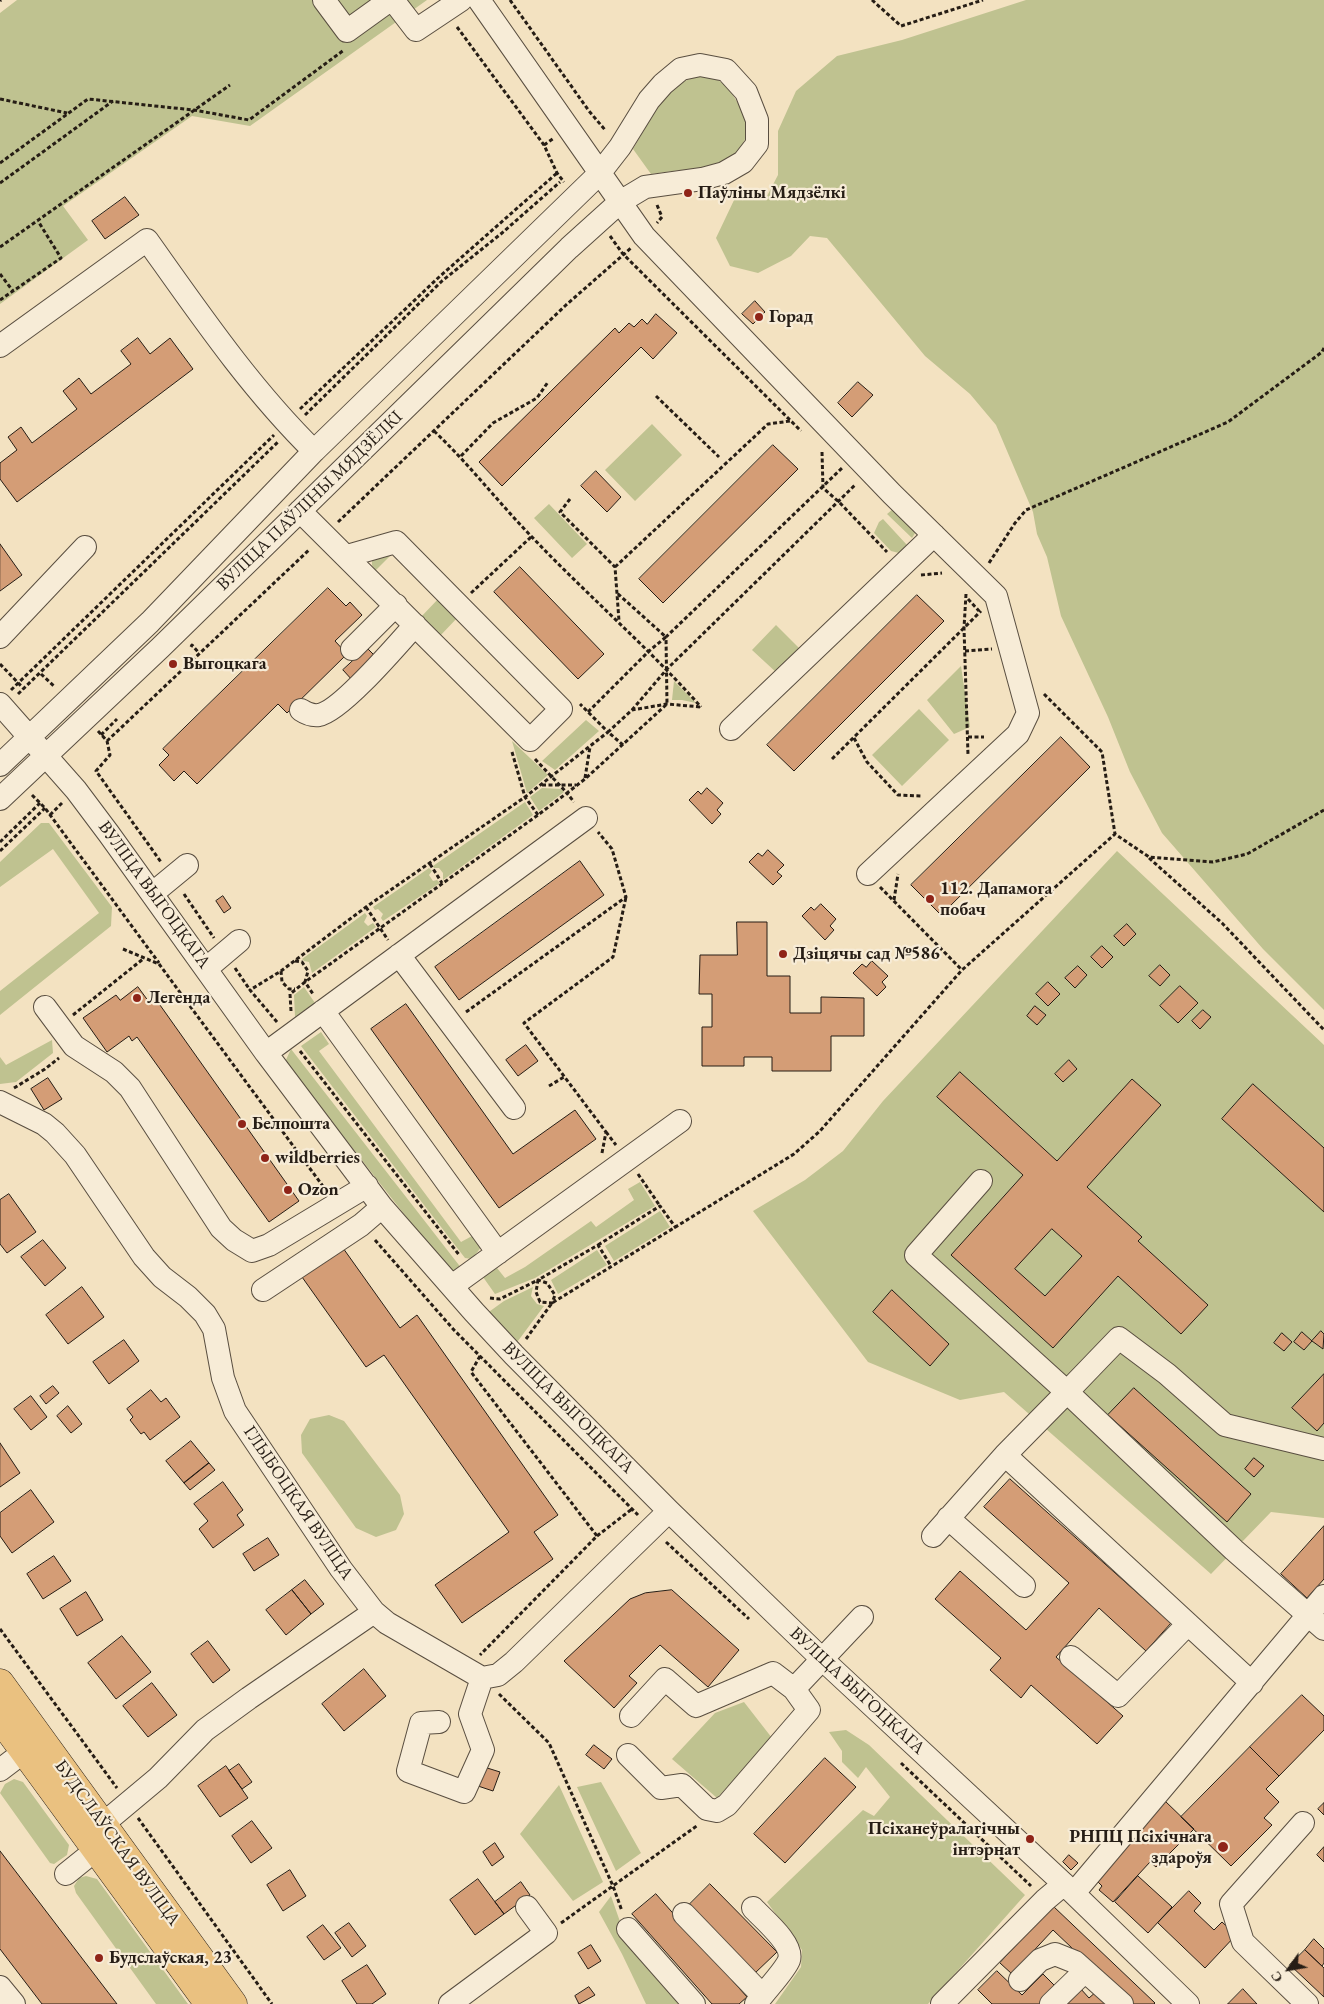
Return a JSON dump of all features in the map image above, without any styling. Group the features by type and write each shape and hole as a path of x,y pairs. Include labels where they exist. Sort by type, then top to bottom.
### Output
{"main road":[{"name":"БУДСЛАЎСКАЯ ВУЛІЦА","path":"0,1683 209,2004"},
{"name":"БУДСЛАЎСКАЯ ВУЛІЦА","path":"0,1718 25,1752 100,1836 233,2004"}],"street":[{"path":"324,0 347,31 391,0 416,30 453,5"},
{"path":"479,0 644,236 927,543 996,596 1028,714 1018,734 868,874"},
{"name":"ВУЛІЦА ПАЎЛІНЫ МЯДЗЁЛКІ","path":"0,765 150,622 314,451 600,174 620,147 649,100 663,84 681,69 700,65 726,70 746,92 757,120 757,144 743,162 724,172 702,179 644,187 620,202 598,221 160,648 0,799"},
{"path":"0,346 147,240 232,358 286,423 314,451"},
{"path":"300,511 530,740 560,709 396,542 347,556"},
{"path":"731,729 927,543"},
{"path":"0,637 85,547"},
{"path":"352,649 396,605"},
{"path":"302,710 309,715 320,715 334,708 381,663 415,625"},
{"name":"ВУЛІЦА ВЫГОЦКАГА","path":"0,704 76,790 153,893 266,1053 382,1208 452,1286 482,1305 514,1355 669,1511 822,1660 1069,1888 1185,2003"},
{"path":"266,1053 586,818"},
{"path":"153,893 187,865"},
{"path":"207,968 238,941"},
{"path":"399,955 514,1108"},
{"path":"45,1007 74,1046 114,1072 130,1088 221,1228 234,1240 252,1251 269,1245 367,1186"},
{"path":"323,1011 498,1253"},
{"name":"ГЛЫБОЦКАЯ ВУЛІЦА","path":"4,1096 44,1124 75,1154 144,1257 162,1277 188,1297 204,1314 214,1329 223,1378 235,1411 341,1569 374,1612 386,1623 474,1673"},
{"path":"452,1286 680,1121"},
{"path":"981,1181 916,1255 1067,1392 1234,1550 1315,1622"},
{"path":"263,1290 361,1225 382,1208"},
{"path":"933,1536 1005,1455 1119,1338 1167,1374 1225,1426 1324,1449"},
{"path":"1005,1455 1252,1683"},
{"path":"439,1722 421,1723 408,1771 464,1792 483,1750 470,1714 474,1673 498,1675 514,1662 669,1511"},
{"path":"948,1518 1024,1586"},
{"path":"942,2004 1045,1900 1069,1888 1252,1683 1315,1622 1324,1596"},
{"path":"66,1874 129,1804 158,1778 205,1730 248,1698 374,1612"},
{"path":"794,1689 862,1617"},
{"path":"1071,1657 1118,1696 1188,1624"},
{"path":"628,1755 661,1788 682,1785 707,1809 717,1811 726,1805 809,1710 794,1689 773,1673 696,1706 665,1679 631,1716"},
{"path":"0,1770 25,1752"},
{"path":"1303,1823 1231,1904 1243,1942 1308,2004"},
{"path":"450,2004 546,1933 528,1907"},
{"path":"684,1914 759,1999 789,1962 790,1951 783,1940 753,1908"},
{"path":"628,1929 694,2004"},
{"path":"1020,1980 1040,1960 1055,1954 1075,1962 1122,2004"},
{"path":"1051,2004 1085,1971"},
{"path":"0,1987 14,2004"}],"path":[{"path":"510,0 589,111 620,147"},
{"path":"872,0 901,26 983,0"},
{"path":"453,5 544,145 557,174 577,196"},
{"path":"0,163 88,99 194,110 249,120 348,47"},
{"path":"0,247 230,85"},
{"path":"0,99 68,113"},
{"path":"0,184 113,101"},
{"path":"644,236 662,217 656,203 663,198"},
{"path":"0,300 61,258 38,221"},
{"path":"598,221 623,254 803,433"},
{"path":"101,735 108,741 566,305 623,254"},
{"path":"0,274 13,291"},
{"path":"1015,522 1026,510 1228,422 1322,352 1324,348"},
{"path":"461,456 493,423 537,398 548,382"},
{"path":"656,396 719,457"},
{"path":"615,567 768,424 790,420"},
{"path":"434,431 461,456 531,537 649,651 701,707 668,704 632,710"},
{"path":"816,446 828,458"},
{"path":"822,452 823,488 839,502 902,568 914,576 942,573"},
{"path":"588,712 649,651 823,488 840,471 845,463"},
{"path":"834,464 845,476"},
{"path":"482,1305 472,1272 289,1036 250,990 281,971 366,907 525,798 608,732 632,710 667,669 861,479"},
{"path":"850,481 861,492"},
{"path":"570,499 560,512 615,567 619,622"},
{"path":"468,596 531,537"},
{"path":"927,543 942,573 947,578"},
{"path":"959,590 980,612 984,620"},
{"path":"617,593 666,636 668,704"},
{"path":"964,595 968,762"},
{"path":"832,758 996,596"},
{"path":"192,646 199,653"},
{"path":"965,651 998,649 1015,666"},
{"path":"0,664 24,689"},
{"path":"1042,692 1102,752 1115,834 1148,857 1222,923 1324,1030"},
{"path":"573,698 622,744"},
{"path":"533,756 567,792 585,779 668,704"},
{"path":"968,737 986,738"},
{"path":"854,738 867,762 898,795 926,797"},
{"path":"585,779 590,747"},
{"path":"512,750 525,798 538,815"},
{"path":"542,785 577,785"},
{"path":"0,842 40,804"},
{"path":"0,851 45,808"},
{"path":"1148,857 1213,862 1247,854 1324,810"},
{"path":"50,815 336,1204"},
{"path":"538,1280 536,1292 540,1302 552,1303 794,1154 820,1131 962,970 1115,834"},
{"path":"430,864 442,883"},
{"path":"868,874 962,970"},
{"path":"601,1155 606,1132 524,1023 613,956 626,897"},
{"path":"366,907 399,955"},
{"path":"123,949 143,959 159,964"},
{"path":"59,1027 143,959"},
{"path":"294,960 302,962 308,971 305,982 323,1011"},
{"path":"281,971 282,982 289,988 296,989"},
{"path":"4,1096 45,1069"},
{"path":"549,1086 564,1077"},
{"path":"454,1330 482,1305 500,1299 538,1280 660,1206 676,1228"},
{"path":"598,1245 611,1266"},
{"path":"514,1355 552,1303 555,1294 547,1283 538,1280"},
{"path":"480,1356 471,1372 598,1536"},
{"path":"628,1929 612,1886 549,1743 474,1673 598,1536 632,1508"},
{"path":"0,1629 129,1804 272,2004"},
{"path":"546,1933 717,1811"}],"green space":[{"path":"17,0 427,0 250,126 192,116 63,206 88,240 0,304 0,13"},
{"path":"1026,0 1324,0 1324,1010 1263,949 1162,833 1130,772 1108,717 1061,616 1047,557 1037,534 1033,512 996,425 970,394 925,356 827,238 810,236 791,256 758,273 730,266 716,238 735,198 751,191 766,198 778,175 778,131 796,91 837,56 902,40"},
{"path":"706,76 718,80 728,87 745,115 748,134 739,150 723,164 705,169 651,174 633,149 654,113 670,92 692,78"},
{"path":"652,424 682,455 635,501 605,470"},
{"path":"549,504 587,544 572,558 534,518"},
{"path":"893,509 917,530 912,538 887,514"},
{"path":"883,519 907,545 899,553 891,551 874,533 879,522"},
{"path":"394,552 375,571 372,565 372,558"},
{"path":"440,597 459,616 439,637 420,618"},
{"path":"776,625 801,650 778,674 752,650"},
{"path":"961,666 970,727 954,734 927,700"},
{"path":"674,681 696,703 672,700"},
{"path":"919,709 949,740 902,786 872,755"},
{"path":"586,720 599,731 555,770 542,761"},
{"path":"512,741 548,775 527,793"},
{"path":"542,788 561,789 564,792 539,811 530,797"},
{"path":"525,802 533,815 443,880 443,873 439,868 434,868 433,866"},
{"path":"41,823 49,823 112,907 111,926 0,1015 0,991 99,913 53,849 0,887 0,862"},
{"path":"1117,851 1324,1045 1324,1518 1271,1512 1211,1574 1004,1392 960,1400 868,1362 753,1211 805,1180 843,1151 883,1101"},
{"path":"429,868 432,871 429,875 433,881 437,880 440,883 383,921 381,918 383,914 373,907"},
{"path":"365,913 367,916 364,922 368,926 373,923 376,927 312,973 309,962 302,959"},
{"path":"304,987 315,1003 295,1017 294,995"},
{"path":"321,1032 329,1044 319,1051 461,1242 472,1236 482,1246 472,1259 465,1258 301,1046"},
{"path":"52,1040 53,1053 16,1082 0,1084 0,1057 6,1065"},
{"path":"291,1049 462,1269 451,1274 285,1062"},
{"path":"640,1182 655,1206 535,1278 495,1294 483,1277 497,1268 505,1278 525,1267 591,1221 596,1227 634,1200 628,1189"},
{"path":"660,1211 670,1227 614,1261 605,1246"},
{"path":"597,1250 607,1265 558,1294 551,1280"},
{"path":"533,1287 531,1296 537,1304 544,1306 515,1345 486,1314 504,1301"},
{"path":"329,1415 344,1421 400,1495 404,1514 396,1530 376,1537 356,1528 302,1453 301,1435 310,1419"},
{"path":"744,1702 772,1738 717,1798 672,1759 715,1713"},
{"path":"846,1730 869,1745 1025,1895 928,2004 775,2004 801,1967 802,1950 767,1902 863,1810 874,1816 890,1797 866,1767 858,1778 842,1762 842,1751 829,1732"},
{"path":"14,1779 23,1782 69,1845 67,1855 54,1864 50,1863 0,1793 5,1784"},
{"path":"601,1782 641,1853 616,1871 577,1787"},
{"path":"559,1785 603,1882 573,1901 520,1834"},
{"path":"86,1876 97,1879 188,2004 156,2004 76,1893 74,1886 79,1878"},
{"path":"611,1896 624,1933 683,2004 646,2004 599,1912"}],"building":[{"path":"125,197 139,215 105,239 92,221"},
{"path":"755,301 765,312 753,324 742,314"},
{"path":"656,314 677,333 653,359 641,347 502,486 479,462 615,328 619,333 629,323 634,327 642,319 647,324"},
{"path":"138,338 150,354 170,338 193,369 17,502 0,479 0,463 17,450 8,437 21,427 32,443 77,409 63,391 79,378 91,394 131,364 121,351"},
{"path":"858,382 873,395 852,417 838,403"},
{"path":"773,445 798,469 663,603 639,579"},
{"path":"596,471 621,497 607,512 581,486"},
{"path":"0,544 22,575 0,591"},
{"path":"520,567 604,654 578,679 494,592"},
{"path":"328,588 346,606 350,602 362,615 335,641 347,654 287,713 278,704 197,784 184,771 174,781 159,765 169,755 163,749"},
{"path":"917,595 944,621 794,771 767,745"},
{"path":"367,648 377,658 353,681 343,670"},
{"path":"1061,737 1090,767 941,915 911,885"},
{"path":"707,788 723,803 717,810 721,814 712,824 689,800 698,791 701,794"},
{"path":"768,850 784,865 777,872 782,876 773,885 749,862 758,853 762,856"},
{"path":"580,861 604,895 459,1000 435,967"},
{"path":"223,896 231,908 224,913 216,901"},
{"path":"821,904 836,919 830,926 834,930 825,940 802,916 811,907 814,910"},
{"path":"737,922 767,922 767,976 790,976 790,1013 821,1013 821,997 864,998 864,1036 831,1036 831,1071 772,1071 772,1057 744,1057 744,1066 702,1066 702,1027 712,1027 712,994 699,994 700,955 737,955"},
{"path":"1127,924 1136,934 1124,946 1114,936"},
{"path":"1102,946 1113,957 1102,968 1091,957"},
{"path":"872,961 888,976 882,982 886,987 877,996 853,973 862,964 866,967"},
{"path":"1160,965 1170,975 1160,986 1149,976"},
{"path":"1078,966 1087,975 1075,988 1065,978"},
{"path":"1048,982 1060,994 1048,1006 1036,994"},
{"path":"1180,986 1198,1003 1178,1023 1160,1006"},
{"path":"138,987 149,1002 155,998 299,1201 269,1222 137,1037 132,1041 129,1036 107,1052 83,1018 116,995 120,1000"},
{"path":"406,1004 513,1154 575,1110 596,1139 499,1208 371,1029"},
{"path":"1035,1006 1046,1015 1037,1025 1027,1016"},
{"path":"1203,1010 1211,1017 1200,1029 1192,1021"},
{"path":"526,1045 538,1061 518,1076 506,1060"},
{"path":"1069,1060 1077,1069 1063,1082 1055,1074"},
{"path":"960,1072 1057,1161 1132,1079 1161,1105 1087,1187 1142,1237 1138,1241 1208,1305 1181,1334 1118,1276 1053,1348 951,1255 1023,1175 937,1097","holes":["1052,1229 1082,1256 1045,1296 1015,1269"]},
{"path":"48,1078 62,1099 44,1110 31,1089"},
{"path":"1253,1084 1324,1148 1324,1212 1222,1119"},
{"path":"9,1194 36,1232 7,1253 0,1244 0,1200"},
{"path":"43,1240 66,1268 45,1286 21,1257"},
{"path":"343,1248 400,1328 417,1315 558,1515 534,1532 553,1559 462,1623 435,1585 509,1532 384,1355 366,1367 302,1277"},
{"path":"82,1287 104,1317 68,1344 46,1315"},
{"path":"892,1290 949,1344 930,1366 873,1312"},
{"path":"1321,1331 1324,1334 1323,1349 1312,1341"},
{"path":"1302,1332 1312,1341 1304,1350 1294,1342"},
{"path":"1282,1333 1292,1342 1284,1351 1274,1343"},
{"path":"124,1340 139,1361 109,1384 93,1362"},
{"path":"1324,1374 1324,1423 1317,1431 1292,1408"},
{"path":"53,1386 59,1393 46,1404 40,1396"},
{"path":"1134,1388 1251,1494 1227,1522 1108,1415"},
{"path":"151,1390 161,1402 166,1398 180,1417 150,1440 144,1432 141,1434 130,1420 133,1417 127,1409"},
{"path":"31,1396 47,1417 31,1430 14,1409"},
{"path":"68,1406 82,1424 71,1433 57,1416"},
{"path":"191,1441 209,1463 184,1483 166,1461"},
{"path":"0,1443 20,1473 0,1487"},
{"path":"1254,1458 1264,1466 1254,1477 1245,1469"},
{"path":"209,1463 215,1470 190,1490 184,1483"},
{"path":"1010,1479 1171,1623 1146,1651 1099,1608 1056,1657 1123,1716 1097,1744 1031,1685 1021,1698 990,1670 1001,1658 935,1599 960,1571 1026,1630 1069,1583 984,1507"},
{"path":"223,1482 243,1510 237,1515 244,1525 213,1548 199,1529 208,1521 194,1504"},
{"path":"31,1490 54,1522 12,1553 0,1536 0,1513"},
{"path":"1324,1526 1324,1579 1307,1598 1281,1574"},
{"path":"268,1538 279,1555 254,1571 243,1554"},
{"path":"54,1556 71,1581 43,1599 27,1574"},
{"path":"305,1580 324,1604 311,1614 292,1590"},
{"path":"292,1590 311,1614 286,1635 266,1610"},
{"path":"672,1590 739,1650 708,1687 660,1645 629,1676 637,1683 614,1708 564,1661 630,1599 645,1593"},
{"path":"86,1592 103,1620 77,1636 60,1609"},
{"path":"122,1636 151,1672 116,1699 88,1663"},
{"path":"208,1641 230,1670 213,1683 191,1654"},
{"path":"364,1669 386,1696 344,1731 322,1704"},
{"path":"152,1683 177,1715 148,1737 123,1706"},
{"path":"1302,1695 1324,1716 1324,1730 1279,1776 1250,1747"},
{"path":"594,1745 612,1759 604,1769 586,1755"},
{"path":"1250,1747 1279,1776 1266,1789 1279,1802 1264,1818 1272,1825 1231,1866 1181,1817"},
{"path":"825,1758 856,1787 785,1863 754,1834"},
{"path":"239,1764 252,1782 242,1789 229,1771"},
{"path":"226,1766 248,1798 220,1817 198,1786"},
{"path":"484,1767 500,1772 493,1791 478,1786"},
{"path":"1164,1800 1194,1829 1156,1867 1150,1862 1113,1902 1099,1890 1102,1886 1094,1878"},
{"path":"1324,1803 1324,1815 1318,1809"},
{"path":"252,1821 272,1848 251,1863 232,1836"},
{"path":"495,1843 504,1857 492,1866 483,1852"},
{"path":"1324,1847 1324,1862 1317,1855"},
{"path":"0,1851 117,2004 42,2004 0,1949"},
{"path":"1069,1855 1078,1863 1071,1870 1063,1862"},
{"path":"290,1870 306,1896 283,1911 267,1885"},
{"path":"1138,1876 1172,1907 1148,1933 1115,1902"},
{"path":"478,1879 504,1914 475,1935 450,1900"},
{"path":"521,1882 530,1895 504,1914 495,1902"},
{"path":"710,1884 777,1952 754,1974 688,1906"},
{"path":"1189,1891 1201,1903 1194,1911 1214,1930 1222,1922 1236,1935 1205,1968 1158,1923"},
{"path":"656,1894 747,1997 739,2004 712,2004 632,1914"},
{"path":"1053,1906 1155,2003 1131,2004 1053,1930 1012,1974 1000,1963"},
{"path":"349,1923 366,1946 352,1957 335,1933"},
{"path":"323,1925 341,1948 324,1960 307,1937"},
{"path":"1314,1939 1324,1949 1324,1963 1322,1966 1305,1950"},
{"path":"591,1945 601,1961 588,1969 578,1953"},
{"path":"1305,1950 1324,1968 1324,1997 1290,1965"},
{"path":"367,1965 386,1994 372,2004 357,2004 342,1981"},
{"path":"997,1971 1022,1995 1043,1974 1058,1989 1042,2004 992,2004 978,1990"},
{"path":"589,1987 595,1995 579,2004 575,1996"},
{"path":"1080,1988 1089,1998 1097,1991 1109,2004 1064,2004"},
{"path":"1243,1989 1257,2004 1228,2004"}],"place":[{"name":"Паўліны Мядзёлкі","path":"688,193"},
{"name":"Горад","path":"759,317"},
{"name":"Выгоцкага","path":"173,664"},
{"name":"112. Дапамога побач","path":"930,899"},
{"name":"Дзіцячы сад №586","path":"783,954"},
{"name":"Легенда","path":"137,998"},
{"name":"Белпошта","path":"242,1124"},
{"name":"wildberries","path":"265,1158"},
{"name":"Ozon","path":"288,1190"},
{"name":"Псіханеўралагічны інтэрнат","path":"1030,1839"},
{"name":"РНПЦ Псіхічнага здароўя","path":"1223,1847"},
{"name":"Будслаўская, 23","path":"99,1958"}]}
